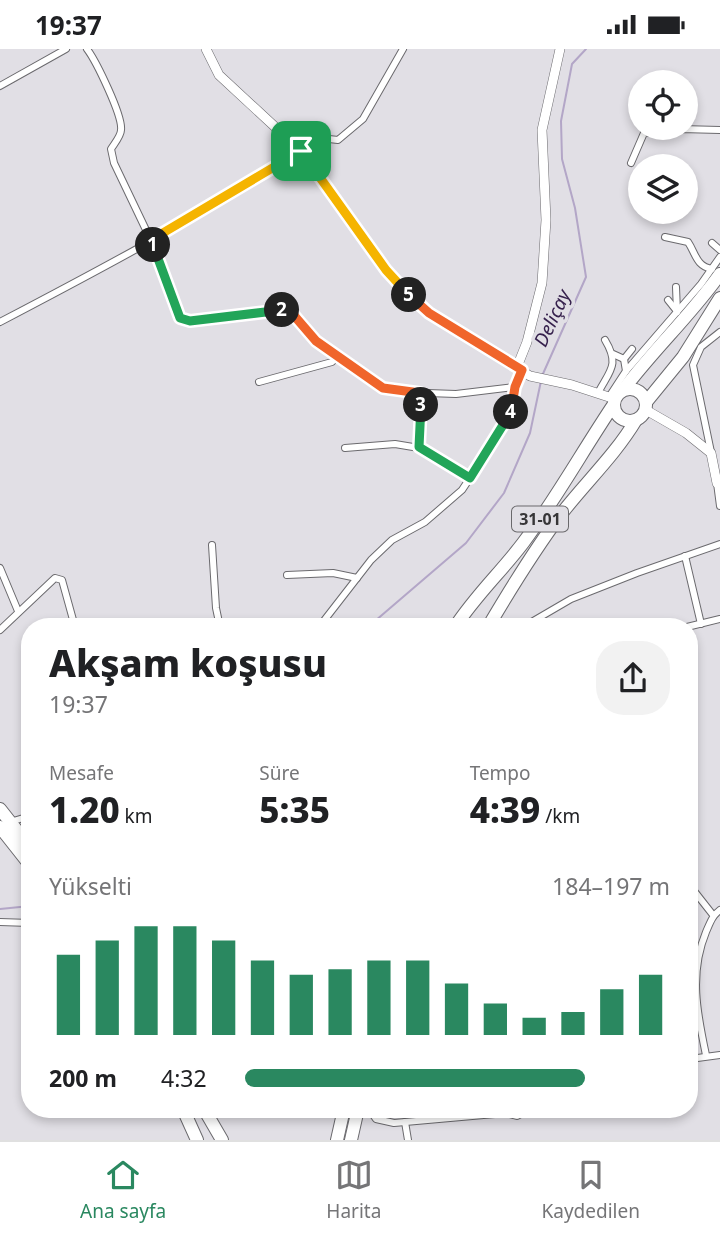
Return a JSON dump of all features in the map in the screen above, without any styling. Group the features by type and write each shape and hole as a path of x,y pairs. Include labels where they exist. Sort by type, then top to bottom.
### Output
{"highway":[{"path":"716,272 678,325 612,400 616,413 623,419 636,420 683,357 720,298"},
{"path":"624,389 638,390 646,406"},
{"name":"31-01","path":"462,618 552,503 612,400"},
{"name":"31-01","path":"493,618 528,559 564,510 607,463 636,420"},
{"path":"0,809 5,824 21,850"},
{"path":"5,824 21,839"},
{"path":"187,1118 197,1140"},
{"path":"209,1118 222,1140"},
{"path":"337,1140 342,1118"},
{"path":"351,1140 356,1118"}],"street":[{"path":"0,86 66,49"},
{"path":"88,49 119,116 121,131 111,149 114,163 151,240 180,318 190,321 280,310 291,312 316,341 383,388 420,393 470,393 515,387"},
{"path":"206,49 219,75 301,151 402,289 429,313 523,371 612,400 626,371 676,311 716,272 720,257"},
{"path":"0,322 151,240 320,138 338,140 363,119 403,49"},
{"path":"326,618 371,560 392,540 425,522 463,490 510,416 515,387 523,371 527,342 542,283 546,220 542,130 560,49"},
{"path":"635,154 645,133 681,129 720,130"},
{"path":"665,237 688,242 698,263 716,272"},
{"path":"712,243 720,250"},
{"path":"676,288 676,311"},
{"path":"668,300 676,311"},
{"path":"720,332 701,347 693,365 718,483 720,506"},
{"path":"598,394 614,367 613,353 605,340"},
{"path":"626,371 624,359 632,349"},
{"path":"613,353 624,359"},
{"path":"259,382 332,362 337,356"},
{"path":"419,447 420,393"},
{"path":"646,406 711,453"},
{"path":"345,448 395,444 419,447 470,478"},
{"path":"538,618 571,599 720,544"},
{"path":"212,545 218,618"},
{"path":"685,556 701,624"},
{"path":"0,568 18,611"},
{"path":"287,575 333,573 357,578"},
{"path":"0,630 55,578 62,580 73,618"},
{"path":"698,625 720,619"},
{"path":"698,896 713,915"},
{"path":"698,956 713,915 720,910"},
{"path":"0,922 21,923"},
{"path":"698,1016 706,1055"},
{"path":"698,1057 720,1055"},
{"path":"375,1118 394,1123 450,1118"},
{"path":"405,1122 408,1140"}],"waterway":[{"name":"Deliçay","path":"542,376 586,277 575,208 562,159 561,121 572,64 586,49"},
{"name":"Deliçay","path":"378,618 466,543 504,493 530,433 541,381"},
{"name":"Deliçay","path":"0,909 21,907"}],"route":[{"path":"301,151 402,289 429,313 522,370 515,387 510,416 470,478 419,447 420,393 383,388 316,341 291,312 280,310 190,321 180,318 151,240 301,151"}]}
